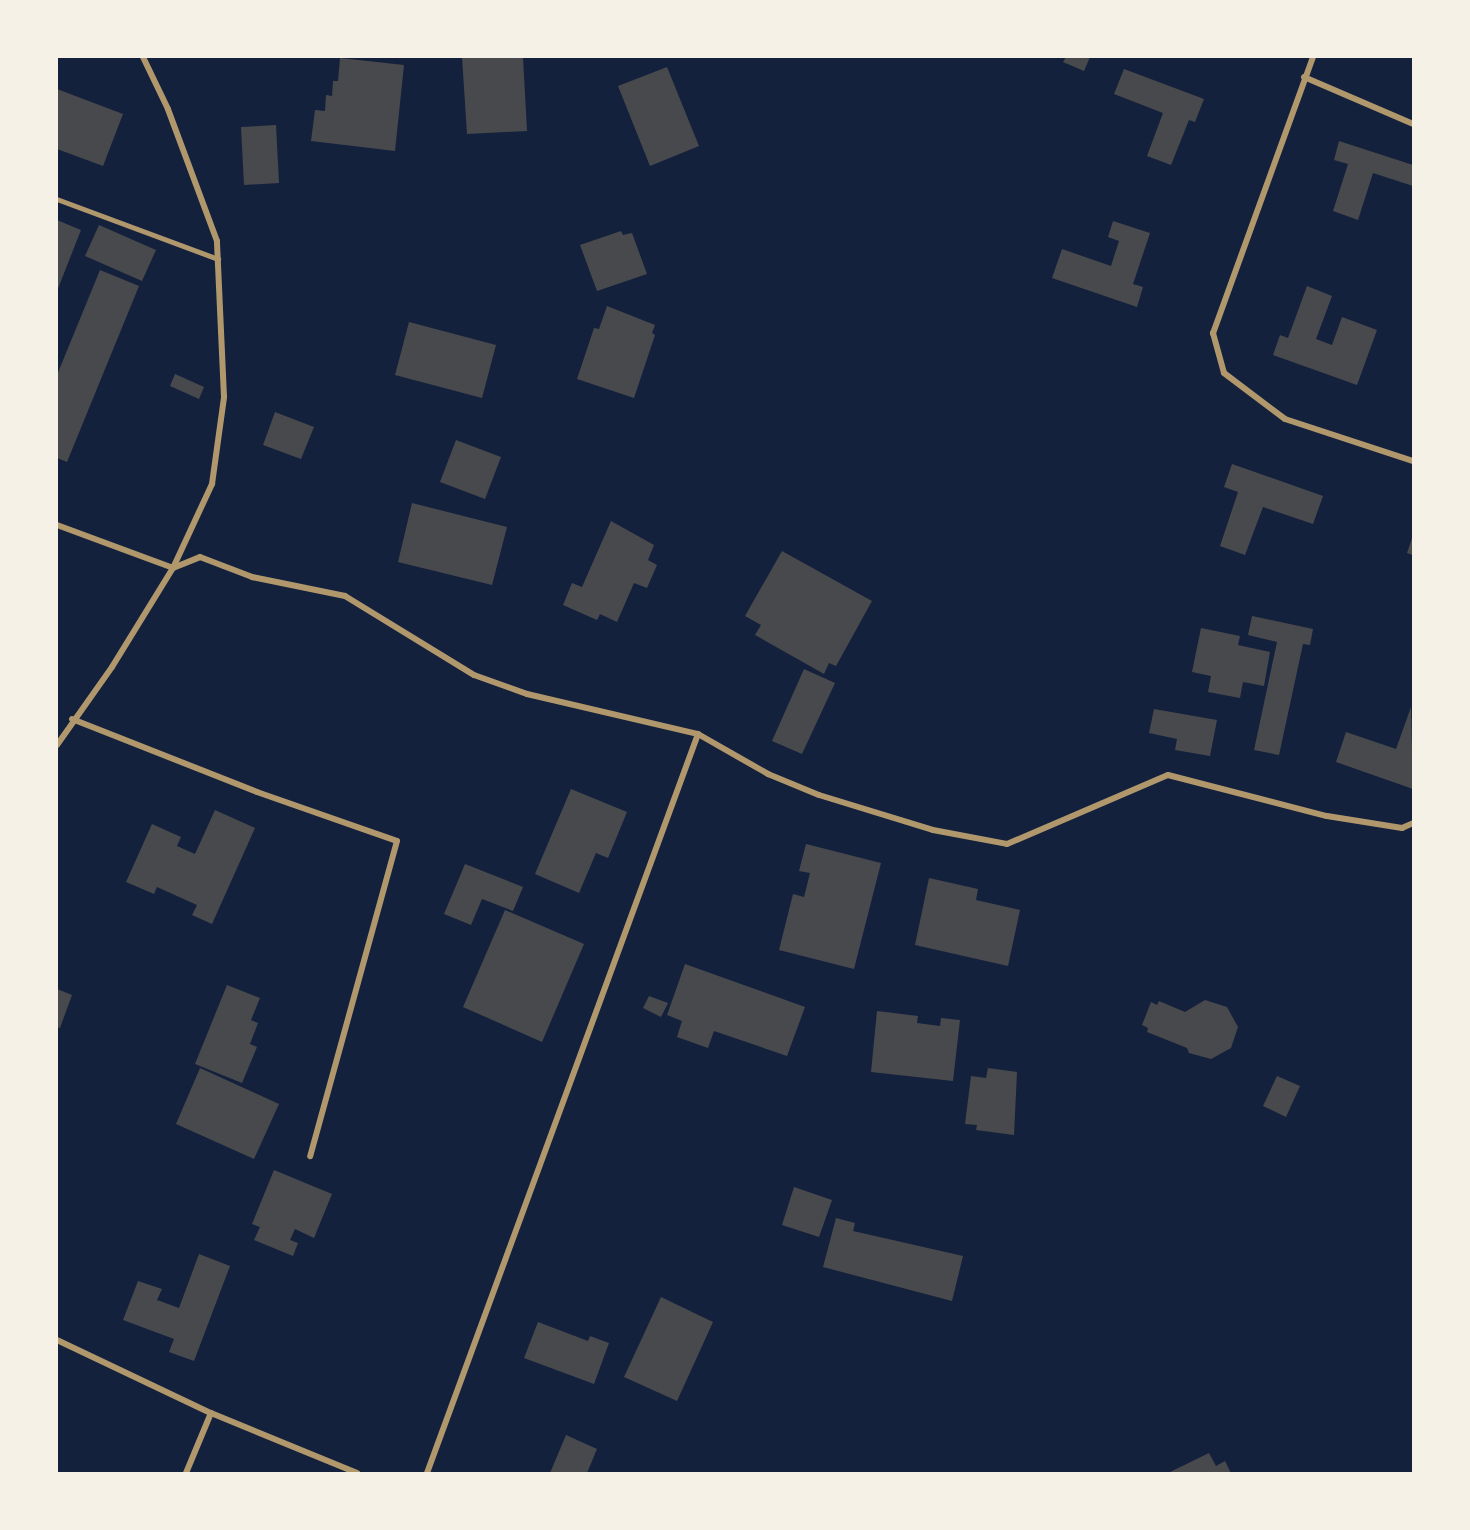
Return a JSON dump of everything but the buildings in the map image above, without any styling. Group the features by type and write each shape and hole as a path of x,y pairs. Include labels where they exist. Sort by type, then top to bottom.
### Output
{"street":[{"path":"57,745 72,719 112,667 173,568 213,473 224,397 217,241 168,109 143,57"},
{"path":"1312,57 1213,333 1224,373 1285,419 1413,461"},
{"path":"1304,77 1413,124"},
{"path":"57,525 173,568 200,557 252,577 345,596 474,675 526,694 698,734 768,774 819,795 933,830 1007,844 1168,775 1327,816 1402,828 1413,823"},
{"path":"72,719 257,792 397,841 310,1155"},
{"path":"427,1473 698,734"},
{"path":"57,1340 211,1413 357,1473"},
{"path":"186,1473 211,1413"}],"lane":[{"path":"57,199 218,259"}]}
